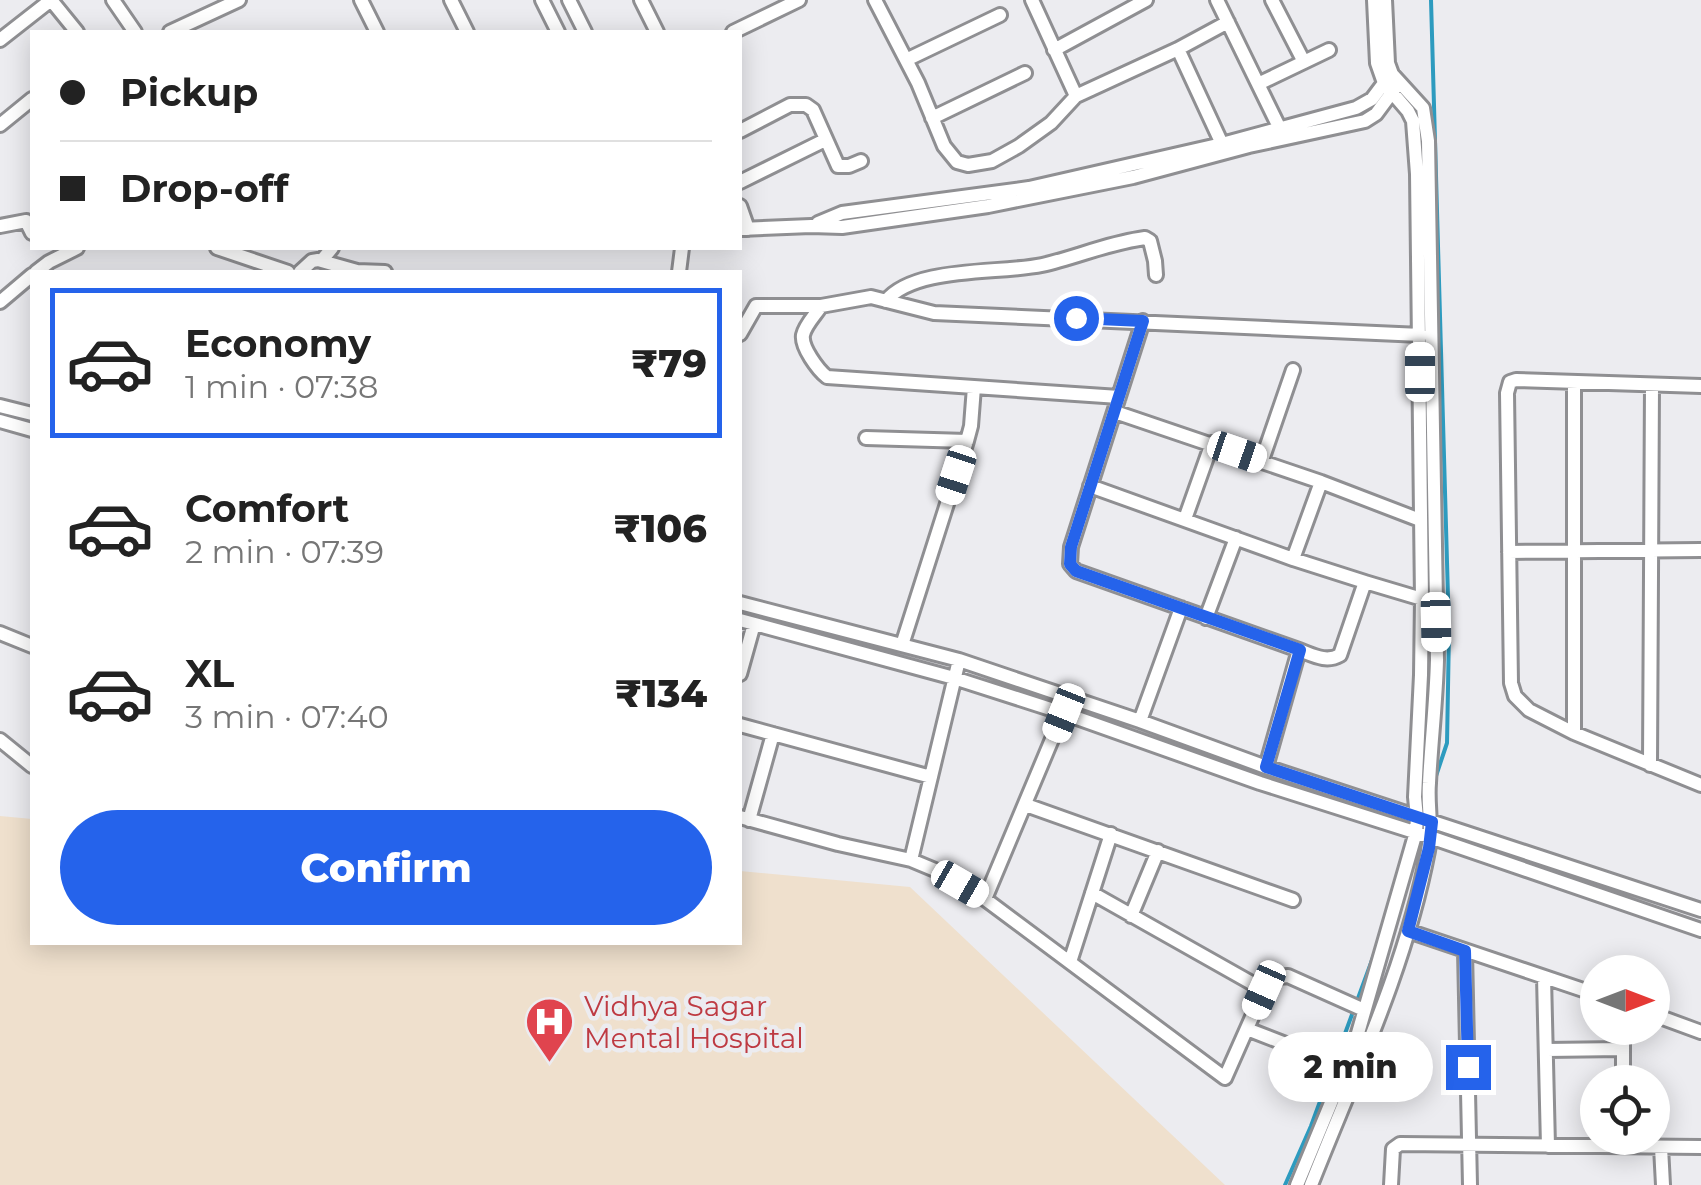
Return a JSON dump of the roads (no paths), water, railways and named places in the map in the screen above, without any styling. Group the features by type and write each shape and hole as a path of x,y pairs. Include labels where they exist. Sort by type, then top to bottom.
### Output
{"street":[{"path":"0,40 51,0 75,30"},
{"path":"112,0 134,30"},
{"path":"174,30 239,0"},
{"path":"361,0 376,30"},
{"path":"451,0 467,30"},
{"path":"542,0 557,30"},
{"path":"568,0 584,30"},
{"path":"640,0 656,30"},
{"path":"737,30 799,0"},
{"path":"875,0 950,156 957,162 977,165 1036,135 1076,96 1228,22"},
{"path":"1032,0 1076,96"},
{"path":"1054,50 1146,0"},
{"path":"1217,0 1279,127"},
{"path":"1272,0 1304,62"},
{"path":"1297,1185 1345,1068 1424,827 1415,797 1422,599 1415,136 1408,111 1377,63 1374,0"},
{"path":"744,229 842,227 988,206 1364,121 1376,114 1392,83 1385,45 1385,0"},
{"path":"906,60 1000,15"},
{"path":"1178,49 1222,144"},
{"path":"1258,84 1329,50"},
{"path":"932,118 1026,73"},
{"path":"811,226 842,213 1029,188 1222,144 1356,108 1392,83"},
{"path":"1311,1185 1408,931 1435,720 1428,141 1423,108 1392,83"},
{"path":"0,126 30,101"},
{"path":"742,130 790,105 803,104 813,110 838,166 861,160"},
{"path":"742,181 826,140"},
{"path":"0,226 26,222 30,229"},
{"path":"886,301 906,286 946,274 1028,268 1139,239 1150,241 1156,275"},
{"path":"42,250 49,262"},
{"path":"39,270 73,250"},
{"path":"223,250 282,270"},
{"path":"322,260 330,250"},
{"path":"302,270 314,260 322,260 351,270"},
{"path":"0,302 30,277"},
{"path":"742,305 821,306 863,298 934,313 1421,335"},
{"path":"742,330 756,306"},
{"path":"821,306 803,339 824,375 832,378 1119,397"},
{"path":"1143,321 1071,547 1072,568 1322,658 1340,655 1365,582"},
{"path":"1262,460 1293,370"},
{"path":"1701,386 1516,380 1507,388 1511,683 1515,696 1530,710 1574,733 1701,785"},
{"path":"1574,382 1574,733"},
{"path":"1650,765 1652,385"},
{"path":"902,646 967,441 974,387"},
{"path":"0,406 30,414"},
{"path":"1115,412 1262,460 1420,520"},
{"path":"0,422 30,430"},
{"path":"866,438 967,441"},
{"path":"1185,519 1212,443"},
{"path":"1292,560 1321,482"},
{"path":"1090,486 1292,560 1422,599"},
{"path":"1206,618 1236,538"},
{"path":"1509,552 1701,550"},
{"path":"742,604 959,660 1140,721 1701,930"},
{"path":"1140,721 1181,608"},
{"path":"742,659 747,622 954,678 1260,784 1424,827 1701,910"},
{"path":"0,632 30,645"},
{"path":"1266,767 1300,650"},
{"path":"911,860 959,660"},
{"path":"985,899 1064,713"},
{"path":"742,726 931,777"},
{"path":"772,734 744,819 911,860 934,870 985,899 1225,1078 1264,990 1279,977 1288,976 1364,1010"},
{"path":"0,740 30,764"},
{"path":"1026,805 1293,900"},
{"path":"1070,962 1112,834"},
{"path":"1132,916 1158,851"},
{"path":"1092,893 1264,990"},
{"path":"1408,931 1580,989"},
{"path":"1465,951 1470,1185"},
{"path":"1544,977 1548,1146"},
{"path":"1670,1021 1701,1032"},
{"path":"1247,1029 1345,1068"},
{"path":"1622,1045 1622,1065"},
{"path":"1546,1050 1622,1049"},
{"path":"1391,1185 1392,1155 1400,1144 1580,1144"},
{"path":"1670,1148 1701,1147"},
{"path":"1661,1155 1663,1185"}],"waterway":[{"path":"1431,0 1449,632 1447,743 1434,782"},
{"path":"1285,1185 1375,952"}],"place":[{"name":"Vidhya Sagar Mental Hospital","path":"549,1064"}]}
